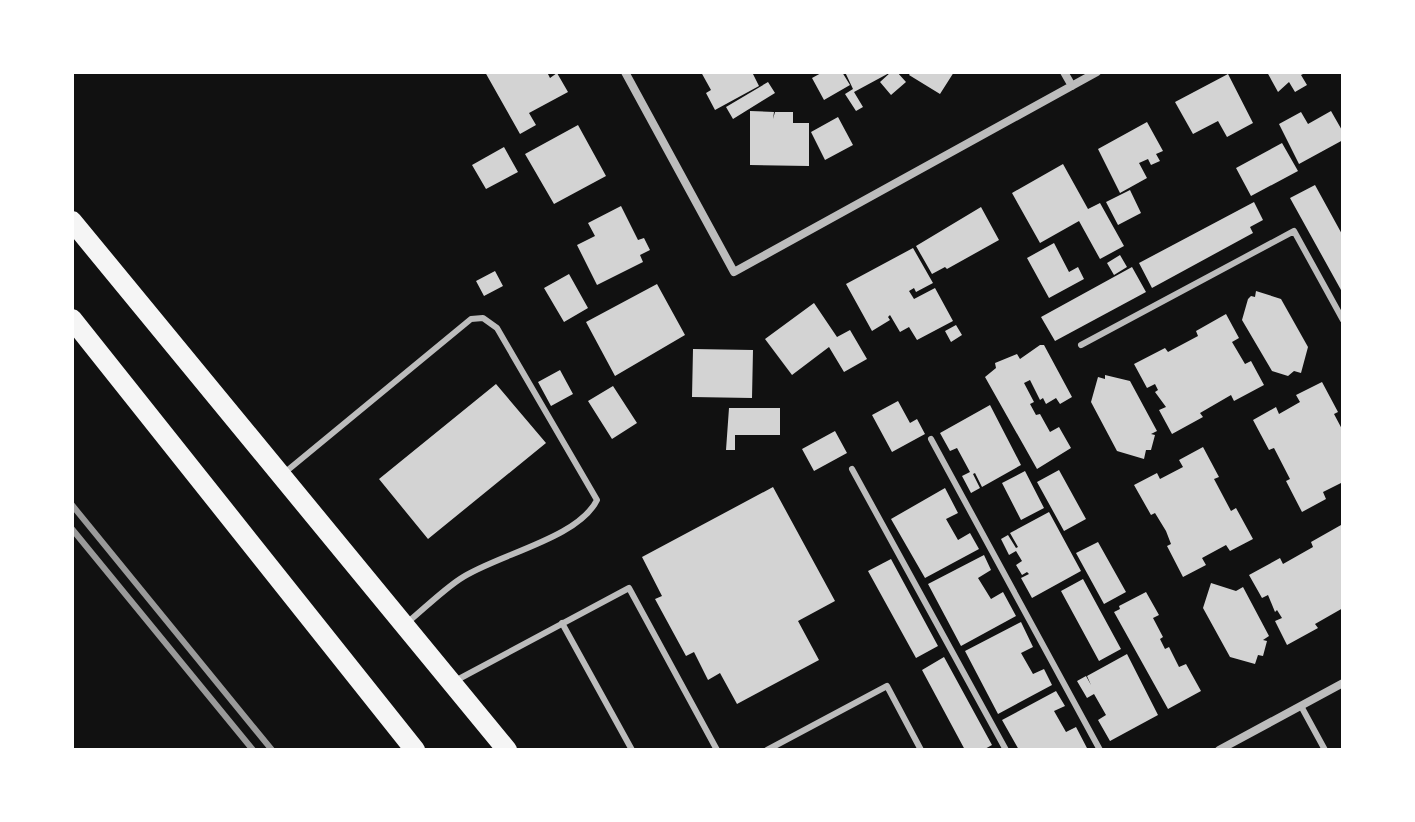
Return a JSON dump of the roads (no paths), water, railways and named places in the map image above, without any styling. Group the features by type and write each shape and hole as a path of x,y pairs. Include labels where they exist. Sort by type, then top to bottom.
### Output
{"main road":[{"path":"72,221 507,750"},
{"path":"72,319 415,750"}],"street":[{"path":"625,72 734,272 1097,72"},
{"path":"1064,72 1072,86"},
{"path":"1219,750 1343,683"}],"lane":[{"path":"1081,345 1294,231 1343,320"},
{"path":"280,476 471,319 483,318 497,328 597,500 590,514 520,553 462,578 404,625"},
{"path":"931,439 1100,750"},
{"path":"852,469 1006,750"},
{"path":"452,683 629,588 717,750"},
{"path":"562,623 632,750"},
{"path":"767,750 887,686 921,750"},
{"path":"1301,706 1325,750"}],"railway":[{"path":"72,505 272,750"},
{"path":"72,529 253,750"}]}
